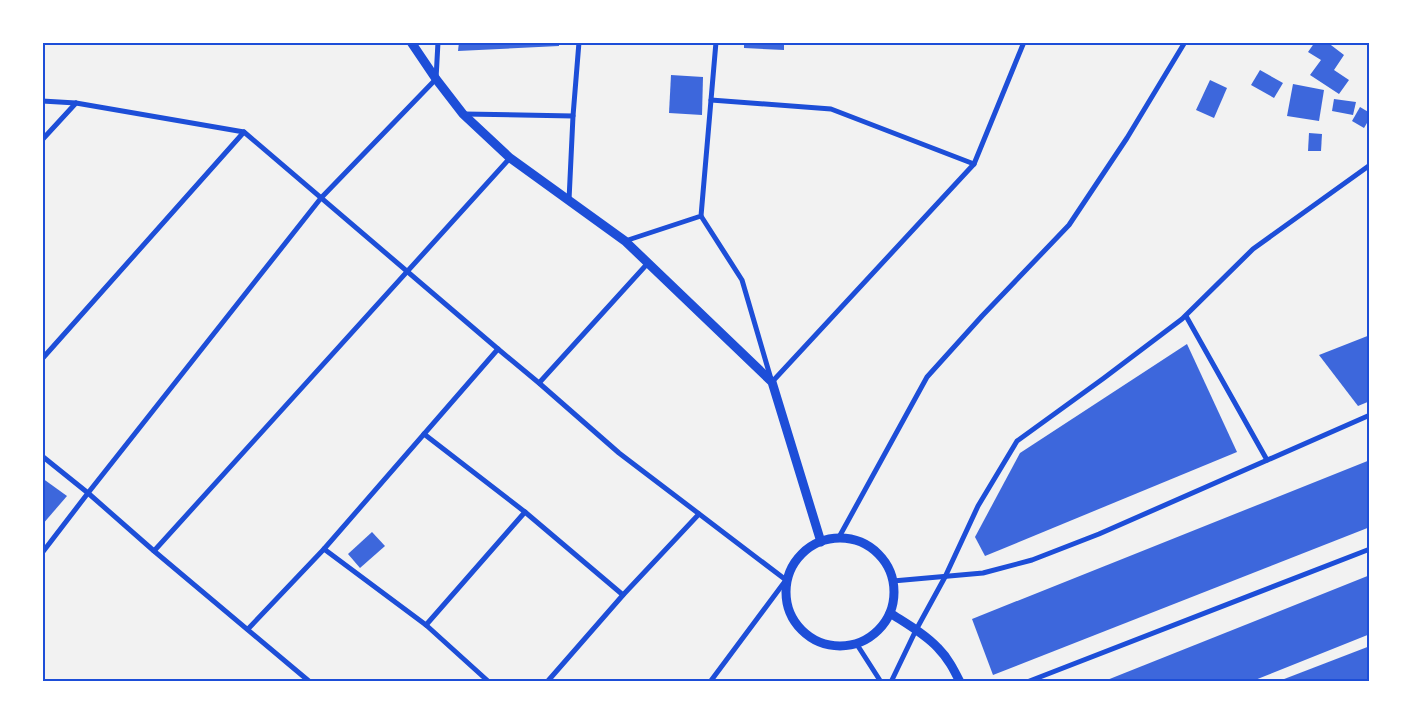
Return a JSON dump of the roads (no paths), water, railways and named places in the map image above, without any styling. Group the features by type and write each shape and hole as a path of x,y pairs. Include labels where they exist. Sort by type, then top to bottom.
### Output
{"street":[{"path":"411,42 463,114 510,158 625,241 772,382"},
{"path":"42,553 321,198 436,79 438,42"},
{"path":"569,201 579,42"},
{"path":"716,42 701,216 742,280 821,542"},
{"path":"772,382 974,164 1024,42"},
{"path":"838,539 927,377 1068,225 1127,138 1185,42"},
{"path":"42,100 76,103 244,132 620,453 786,580"},
{"path":"711,100 831,109 974,164"},
{"path":"42,140 76,103"},
{"path":"463,114 573,116"},
{"path":"42,359 244,132"},
{"path":"154,550 510,158"},
{"path":"891,682 916,630 945,577 978,506 1017,441 1186,316 1253,248 1370,165"},
{"path":"625,241 701,216"},
{"path":"540,383 648,263"},
{"path":"1186,316 1267,460"},
{"path":"248,629 324,549 498,349"},
{"path":"893,581 983,573 1032,560 1099,534 1370,415"},
{"path":"424,434 525,512 623,595"},
{"path":"42,456 310,682"},
{"path":"426,625 525,512"},
{"path":"547,682 623,595 700,514"},
{"path":"710,682 786,580 791,568 802,553 812,545 830,538 854,539 872,547 884,559 893,576 895,595 886,623 865,641 839,647 821,643 803,632 792,618 786,600 786,580"},
{"path":"324,549 426,625 489,682"},
{"path":"1027,682 1370,549"},
{"path":"890,613 940,649 960,682"},
{"path":"856,643 881,682"}]}
